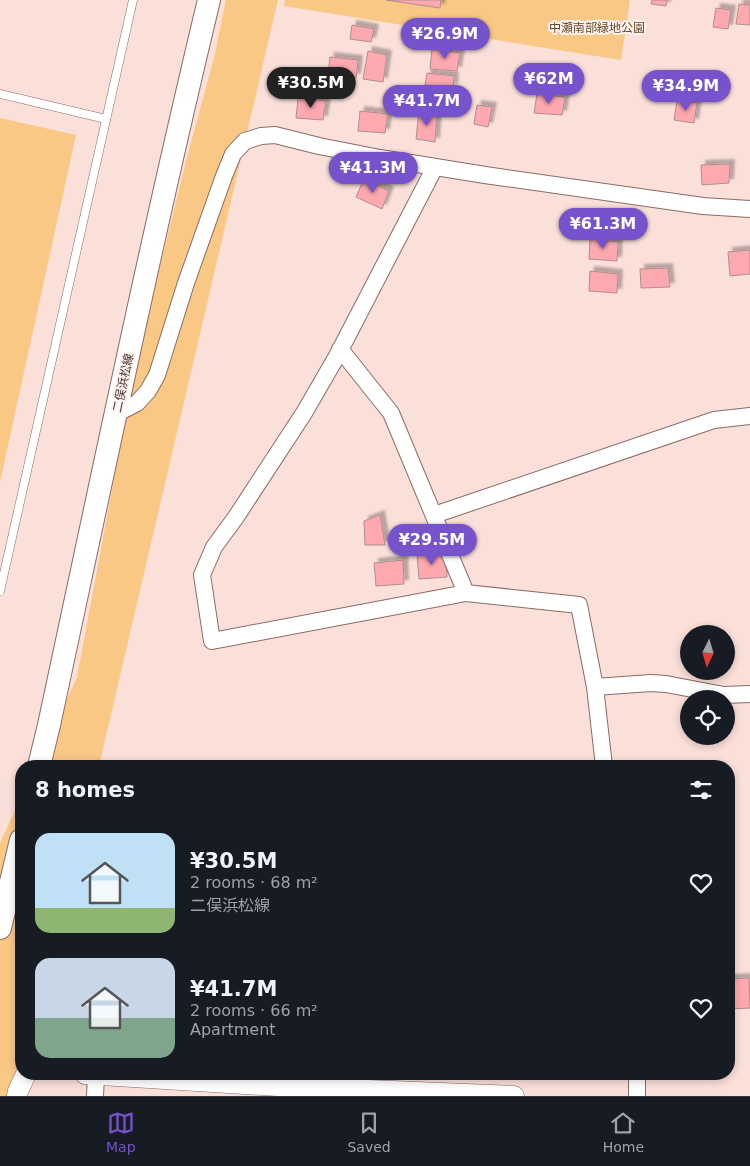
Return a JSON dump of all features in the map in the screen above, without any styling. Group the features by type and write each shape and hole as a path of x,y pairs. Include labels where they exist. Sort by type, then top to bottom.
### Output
{"main road":[{"name":"二俣浜松線","path":"40,760 141,296 209,0"},
{"path":"0,928 15,865"}],"street":[{"path":"116,414 137,403 148,391 157,375 186,283 224,176 233,154 245,141 261,136 275,135 363,155 435,167 703,206 750,210"},
{"path":"435,167 340,349 304,413 241,511 214,547 202,575 212,641 466,593 579,605 595,687 603,760"},
{"path":"340,349 391,413 466,593"},
{"path":"434,515 714,420 750,416"},
{"path":"595,687 651,683 724,695 750,694"},
{"path":"17,1096 23,1080"},
{"path":"91,1080 95,1096"},
{"path":"184,1080 294,1087 514,1096"},
{"path":"636,1080 637,1096"}],"lane":[{"path":"0,591 133,0"},
{"path":"0,94 106,119"}],"green space":[{"path":"226,0 278,0 100,760 39,760 77,677 134,372 187,157 214,58"},
{"name":"中瀬南部緑地公園","path":"285,0 630,0 621,60 284,6"},
{"path":"0,118 76,135 0,482"},
{"path":"15,810 15,1080 21,1080 22,1096 0,1096 0,843"}],"building":[{"path":"386,0 441,0 440,8"},
{"path":"652,0 667,0 666,6 651,4"},
{"path":"739,4 750,5 750,25 736,24"},
{"path":"716,8 731,10 728,29 713,27"},
{"path":"352,25 374,29 371,42 350,39"},
{"path":"432,49 460,53 457,71 430,69"},
{"path":"368,51 387,55 383,82 363,79"},
{"path":"330,57 358,60 356,78 328,76"},
{"path":"427,73 454,76 453,88 425,85"},
{"path":"537,94 565,97 562,115 534,113"},
{"path":"298,98 326,101 323,120 296,118"},
{"path":"677,100 697,103 694,123 674,120"},
{"path":"477,105 492,107 488,127 474,124"},
{"path":"360,111 388,114 385,133 358,131"},
{"path":"419,111 437,114 435,142 416,139"},
{"path":"730,164 729,183 702,185 701,165"},
{"path":"364,179 389,191 382,209 356,197"},
{"path":"590,239 618,242 617,261 589,259"},
{"path":"750,250 750,274 730,276 728,252"},
{"path":"668,268 670,287 641,288 640,269"},
{"path":"590,271 618,274 617,293 589,291"},
{"path":"380,515 385,545 365,545 364,521"},
{"path":"446,553 447,577 419,579 417,555"},
{"path":"403,560 404,584 376,586 374,563"},
{"path":"749,978 750,1008 735,1009 735,979"}]}
